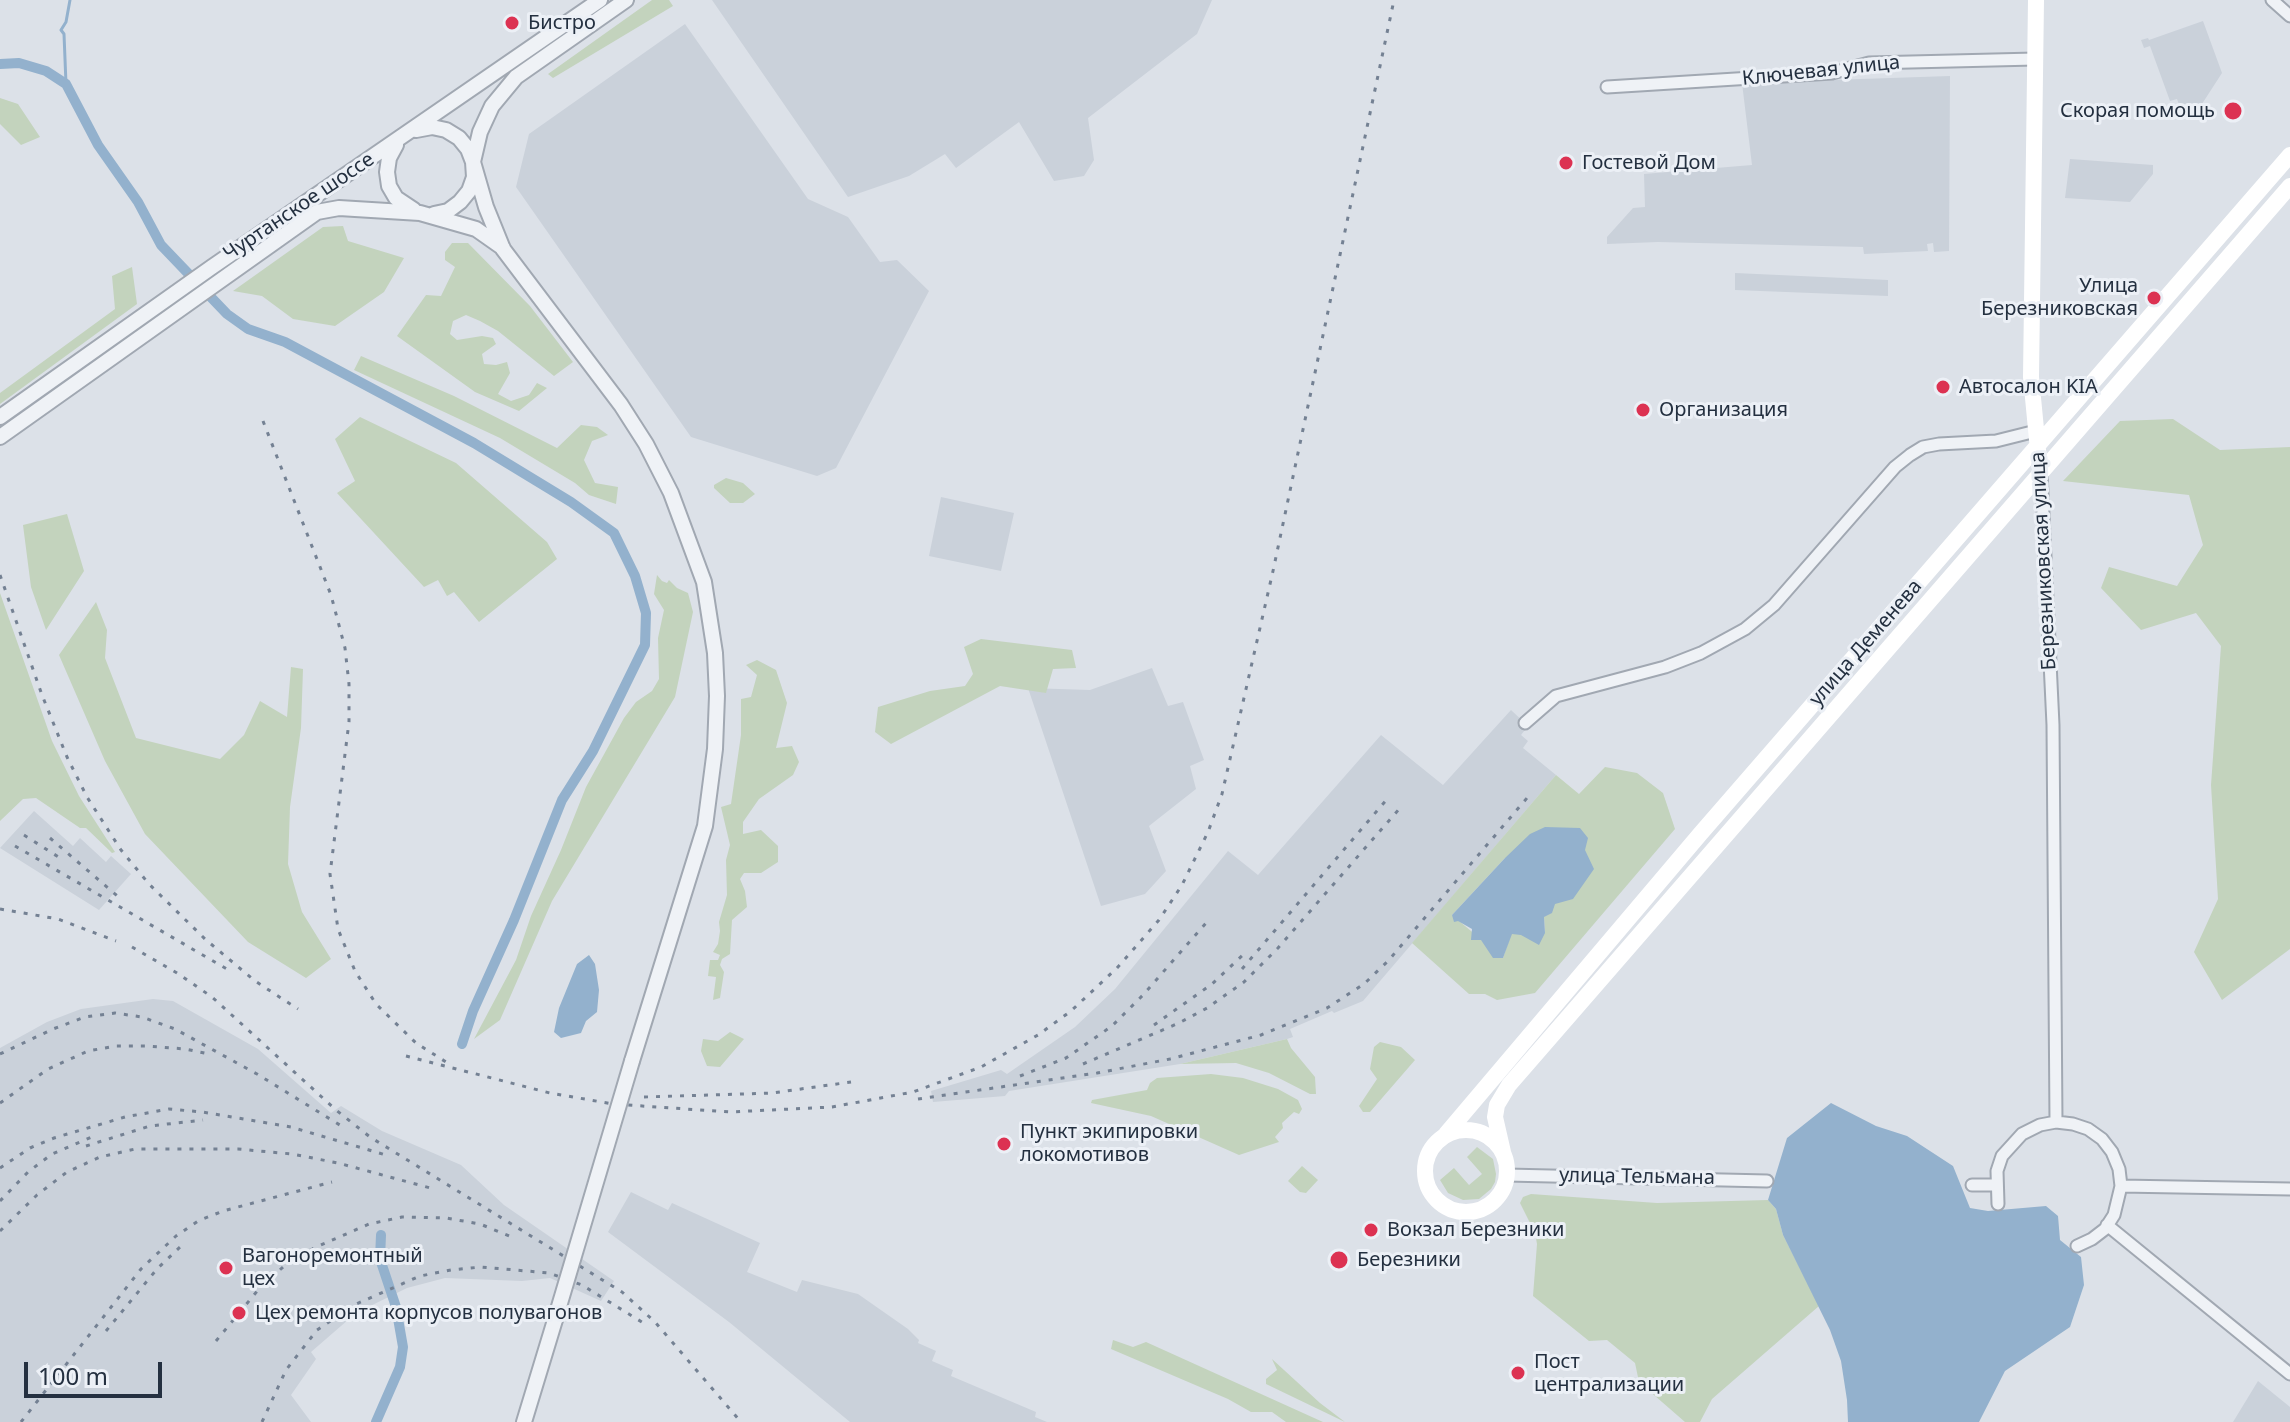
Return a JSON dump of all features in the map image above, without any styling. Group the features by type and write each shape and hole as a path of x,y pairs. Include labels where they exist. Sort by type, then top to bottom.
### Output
{"main road":[{"name":"Березниковская улица","path":"2036,0 2031,377 2041,472"},
{"name":"улица Деменева","path":"1446,1134 2036,438 2290,155"},
{"name":"улица Деменева","path":"1503,1152 1495,1117 1497,1105 1509,1085 2290,186"},
{"path":"1464,1129 1475,1130 1491,1138 1503,1152 1507,1175 1500,1195 1482,1210 1464,1213 1451,1210 1439,1203 1426,1184 1424,1167 1431,1147 1446,1134 1464,1129"}],"street":[{"name":"Чуртанское шоссе","path":"0,417 174,293 600,0"},
{"path":"524,1422 705,826 715,749 717,696 712,632 704,582 671,493 646,444 621,405 503,249 486,207 473,162 468,149 459,138 446,130 432,127 407,134 395,146 387,172 389,186 396,198 407,207 420,213 448,211 469,191 474,177 473,162 480,132 492,106 516,77 626,0"},
{"path":"2272,0 2290,16"},
{"name":"Ключевая улица","path":"1607,87 1832,73 1869,63 2035,59"},
{"name":"Чуртанское шоссе","path":"0,437 317,212 339,208 420,213 476,229 503,249"},
{"path":"1525,723 1556,696 1665,667 1701,653 1745,629 1786,592 1895,467 1923,447 2036,438"},
{"name":"Березниковская улица","path":"2041,472 2053,725 2056,1122"},
{"path":"1998,1204 1995,1185 1997,1171 2002,1156 2012,1142 2032,1128 2056,1122 2088,1129 2102,1139 2112,1152 2119,1169 2120,1199 2107,1225 2092,1239 2077,1246"},
{"name":"улица Тельмана","path":"1507,1175 1767,1181"},
{"path":"1972,1185 1995,1185"},
{"path":"2121,1186 2290,1189"},
{"path":"2107,1225 2290,1374"}],"shaded area":[{"path":"712,0 1212,0 1197,34 1088,118 1094,160 1084,176 1054,181 1019,122 956,168 945,154 909,176 848,197"},
{"path":"2203,21 2222,73 2200,107 2182,113 2177,99 2170,101 2150,46 2144,48 2141,40"},
{"path":"685,24 808,199 848,217 880,262 897,260 929,291 836,468 817,476 691,437 516,187 529,134"},
{"path":"1950,76 1949,251 1934,252 1933,243 1927,244 1928,251 1864,254 1863,247 1658,242 1607,244 1607,237 1633,208 1645,207 1644,174 1752,165 1742,83"},
{"path":"2070,159 2153,165 2153,174 2130,202 2065,198"},
{"path":"1735,273 1888,280 1888,296 1735,290"},
{"path":"941,497 1014,513 1001,571 929,556"},
{"path":"1152,668 1168,706 1183,702 1204,760 1190,766 1196,789 1149,826 1166,871 1145,894 1101,906 1028,688 1090,690"},
{"path":"1511,710 1528,726 1521,735 1528,741 1523,748 1556,775 1363,1001 1290,1029 1293,1037 1287,1039 1180,1064 1009,1091 1005,1096 933,1102 931,1091 1001,1070 1007,1074 1075,1027 1115,989 1228,851 1258,875 1381,735 1443,785"},
{"path":"34,811 73,846 80,838 106,862 111,856 131,874 99,910 0,848"},
{"path":"153,999 173,1001 258,1049 331,1113 341,1106 382,1131 461,1165 504,1205 614,1281 601,1301 550,1278 522,1281 445,1278 407,1288 356,1313 311,1352 316,1359 291,1395 311,1422 0,1422 0,1048 47,1022 81,1009"},
{"path":"631,1192 668,1210 672,1203 760,1243 747,1272 797,1292 802,1280 858,1294 908,1329 919,1340 918,1343 936,1351 932,1361 953,1370 951,1376 1036,1412 1035,1417 1047,1422 850,1422 729,1322 608,1232"},
{"path":"2258,1381 2290,1407 2290,1422 2233,1422"}],"green space":[{"path":"652,0 669,0 673,6 553,78 548,74"},
{"path":"0,98 18,104 40,137 21,145 0,124"},
{"path":"343,226 348,241 404,258 384,292 335,326 293,319 262,296 233,291 323,227"},
{"path":"452,243 468,243 530,306 573,362 554,376 498,331 480,321 466,315 453,321 450,334 457,340 482,336 493,338 496,344 482,354 484,364 507,362 510,373 498,394 511,401 529,395 537,383 547,388 519,411 475,392 397,336 426,295 441,296 455,267 445,260 445,252"},
{"path":"132,267 137,304 0,404 0,393 115,309 112,276"},
{"path":"361,356 454,396 557,448 581,425 597,427 608,435 592,441 584,460 595,483 618,487 616,504 589,495 575,483 500,438 354,370"},
{"path":"360,417 456,463 547,542 557,559 479,622 454,592 447,596 438,580 424,587 337,493 355,481 335,439"},
{"path":"2173,419 2220,450 2290,447 2290,949 2222,1000 2194,952 2218,899 2211,785 2221,646 2196,613 2141,630 2101,588 2109,567 2177,586 2203,545 2189,495 2063,481 2120,421"},
{"path":"726,478 743,483 755,494 743,503 730,503 714,488"},
{"path":"67,514 84,571 46,630 31,587 23,525"},
{"path":"657,575 662,581 667,583 669,580 688,593 693,612 675,697 552,901 500,1020 474,1039 516,960 531,916 586,787 624,718 636,702 652,691 659,679 658,638 664,610 654,594"},
{"path":"0,593 52,741 79,796 115,852 112,853 86,828 80,828 36,798 23,799 0,821"},
{"path":"96,602 107,630 105,658 136,738 220,759 244,735 260,701 287,717 291,667 303,669 301,728 290,807 288,864 302,912 331,959 306,978 248,942 145,834 105,761 59,655"},
{"path":"981,639 1072,650 1076,668 1053,669 1046,693 1000,686 891,744 875,732 878,707 930,691 965,686 973,674 964,647"},
{"path":"757,660 776,670 787,703 776,748 792,746 799,762 793,775 759,799 743,822 743,834 761,830 778,846 778,862 761,873 744,873 740,879 747,907 732,920 730,954 722,959 720,965 724,972 720,998 713,1000 716,977 708,976 710,960 718,960 720,955 713,952 718,944 719,922 727,895 726,860 730,845 721,807 731,804 741,735 741,699 751,697 757,675 746,665"},
{"path":"1605,767 1637,773 1663,793 1675,829 1535,993 1497,1000 1485,994 1469,994 1412,943 1556,775 1579,794","holes":["1505,858 1544,917 1545,933 1511,934 1503,958 1452,915"]},
{"path":"730,1032 744,1039 720,1067 707,1066 701,1051 703,1039 718,1041"},
{"path":"1287,1039 1315,1077 1316,1094 1310,1094 1269,1073 1236,1063 1180,1064"},
{"path":"1380,1042 1401,1047 1415,1060 1370,1112 1363,1112 1359,1106 1377,1079 1370,1069 1374,1047"},
{"path":"1211,1074 1243,1078 1278,1089 1298,1100 1302,1109 1282,1123 1283,1128 1275,1137 1279,1142 1239,1155 1151,1116 1091,1103 1092,1100 1147,1090 1157,1078"},
{"path":"1477,1147 1493,1159 1495,1182 1479,1199 1463,1200 1448,1193 1440,1180 1454,1168 1469,1185 1482,1174 1467,1157"},
{"path":"1302,1166 1318,1180 1306,1193 1300,1192 1288,1181"},
{"path":"1531,1194 1657,1203 1768,1200 1776,1209 1783,1235 1819,1306 1712,1399 1700,1422 1685,1422 1639,1382 1635,1363 1607,1340 1589,1341 1533,1296 1537,1244 1520,1203 1523,1197"},
{"path":"1113,1340 1133,1347 1146,1342 1323,1422 1286,1422 1272,1412 1251,1412 1228,1399 1111,1349"},
{"path":"1272,1359 1345,1422 1266,1384 1266,1379 1277,1370"}],"water":[{"path":"1545,827 1580,828 1588,838 1585,850 1594,869 1573,899 1555,904 1552,913 1544,917 1545,933 1539,945 1521,935 1512,934 1503,958 1493,958 1481,940 1471,940 1472,929 1454,922 1452,915 1530,834"},
{"path":"589,955 595,964 599,990 597,1012 586,1021 581,1033 561,1038 554,1032 559,1008 577,964"},
{"path":"1831,1103 1876,1126 1907,1136 1953,1166 1970,1208 1988,1211 2046,1206 2058,1216 2060,1240 2081,1257 2084,1285 2070,1327 2005,1371 1979,1422 1848,1422 1841,1361 1830,1330 1783,1235 1776,1209 1768,1200 1787,1138"}],"waterway":[{"path":"66,84 64,34 61,30 66,22 70,0"},
{"path":"0,64 19,63 46,71 66,84 98,145 138,202 161,245 227,314 248,329 285,342 474,443 571,502 614,533 635,576 646,613 645,645 593,751 562,800 462,1044"},
{"path":"376,1422 400,1367 403,1347 396,1307 380,1259 381,1235"}],"railway":[{"path":"406,1056 550,1093 613,1104 730,1112 832,1107 913,1092 981,1067 1038,1035 1071,1011 1117,968 1159,920 1182,885 1208,832 1222,794 1273,571 1394,0"},
{"path":"263,421 331,595 345,648 349,722 330,874 338,929 355,971 376,1004 416,1043 446,1062"},
{"path":"0,575 67,757 87,797 121,850 149,884 205,939 255,981 298,1009"},
{"path":"1242,969 1388,798"},
{"path":"918,1099 1170,1059 1261,1035 1327,1008 1364,984 1388,961 1527,798"},
{"path":"1083,1064 1179,1023 1244,982 1278,948 1400,808"},
{"path":"24,835 60,858"},
{"path":"50,838 122,900"},
{"path":"15,846 232,972"},
{"path":"0,909 58,919 116,941"},
{"path":"1020,1076 1066,1058 1112,1026 1206,923"},
{"path":"132,947 212,997 370,1137 622,1292 655,1322 741,1422"},
{"path":"1154,1025 1212,984 1245,953"},
{"path":"0,1054 85,1017 115,1013 142,1017 175,1029 257,1074 343,1127"},
{"path":"0,1103 48,1069 88,1051 116,1046 146,1046 209,1054"},
{"path":"644,1097 772,1093 851,1082"},
{"path":"0,1168 30,1148 54,1138 125,1117 169,1109 291,1127 386,1155"},
{"path":"86,1146 150,1126 203,1120"},
{"path":"0,1201 28,1172 52,1154 94,1136"},
{"path":"0,1231 37,1195 67,1172 100,1157 135,1149 238,1149 292,1154 434,1189"},
{"path":"21,1422 141,1269 176,1236 198,1221 223,1211 332,1182"},
{"path":"216,1341 258,1290 283,1267 314,1248 369,1224 402,1217 446,1218 480,1224 512,1237"},
{"path":"106,1331 157,1269 180,1247"},
{"path":"262,1422 286,1370 317,1330 354,1305 420,1276 481,1267 549,1273 582,1285 645,1324"}],"place":[{"name":"Бистро","path":"512,23"},
{"name":"Скорая помощь","path":"2233,111"},
{"name":"Гостевой Дом","path":"1566,163"},
{"name":"Улица Березниковская","path":"2154,298"},
{"name":"Автосалон KIA","path":"1943,387"},
{"name":"Организация","path":"1643,410"},
{"name":"Пункт экипировки локомотивов","path":"1004,1144"},
{"name":"Вокзал Березники","path":"1371,1230"},
{"name":"Березники","path":"1339,1260"},
{"name":"Вагоноремонтный цех","path":"226,1268"},
{"name":"Цех ремонта корпусов полувагонов","path":"239,1313"},
{"name":"Пост централизации","path":"1518,1373"}]}
